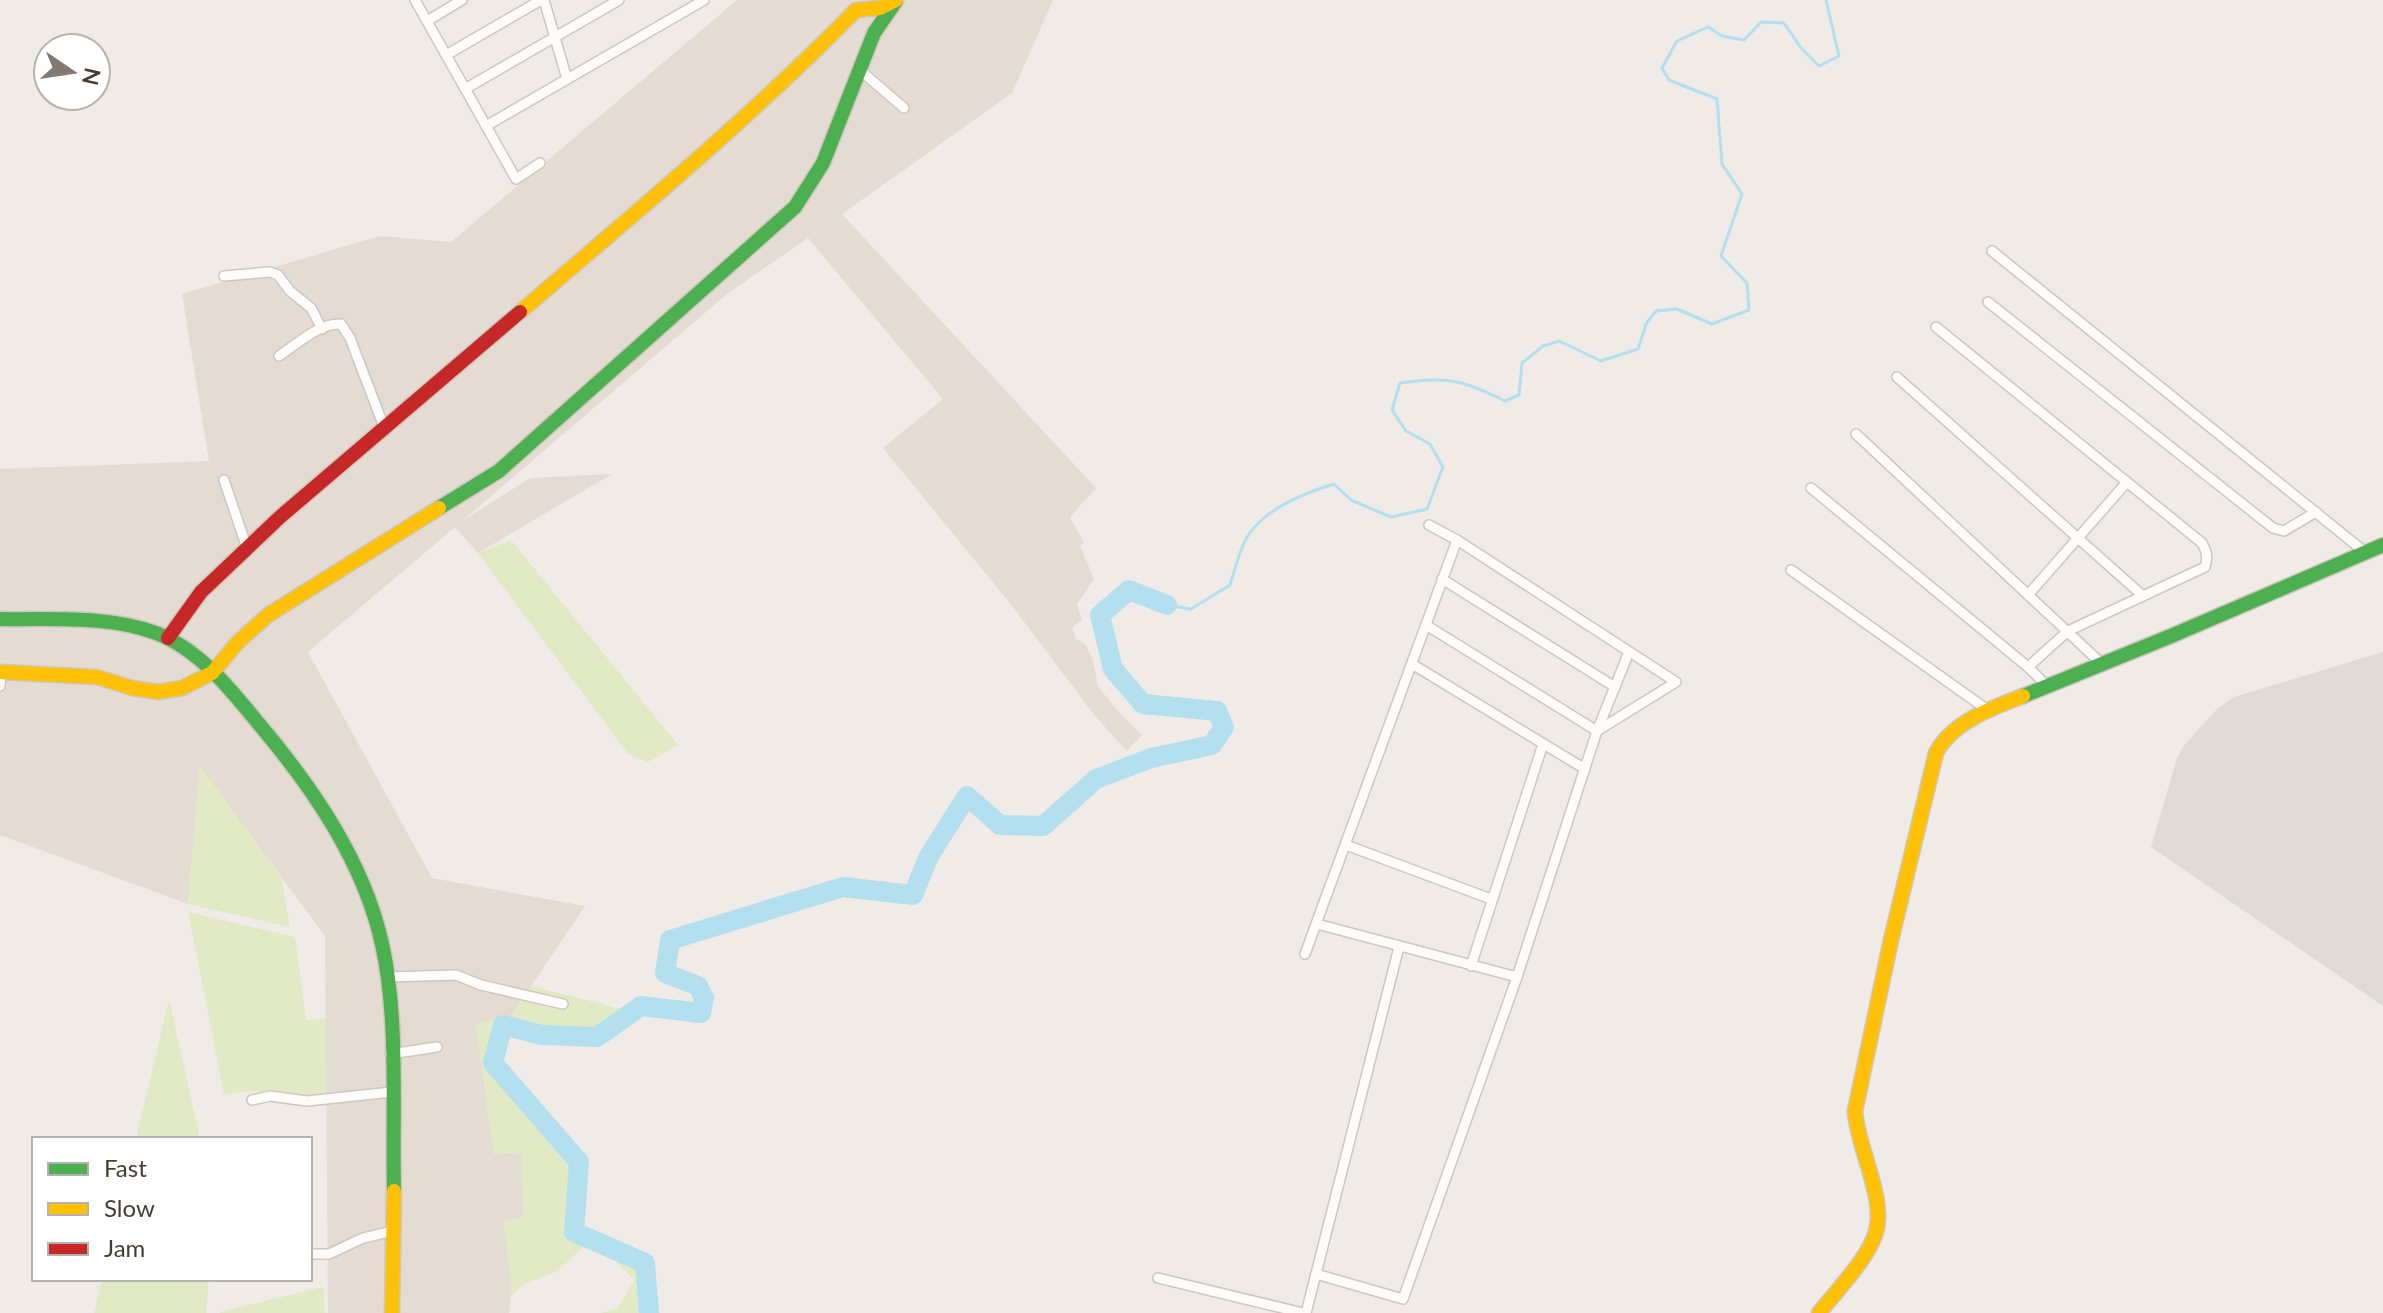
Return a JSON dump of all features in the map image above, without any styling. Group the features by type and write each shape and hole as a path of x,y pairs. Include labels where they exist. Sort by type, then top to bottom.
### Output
{"street":[{"path":"415,0 516,179 540,163"},
{"path":"427,21 462,0"},
{"path":"446,55 542,0 567,79"},
{"path":"465,89 619,0"},
{"path":"486,126 704,0"},
{"path":"168,638 201,592 247,548 707,151 807,60 860,5 880,8 896,1"},
{"path":"0,677 97,677 158,692 182,688 212,673 238,642 268,615 499,471 786,217 803,198 823,163 874,33 896,1"},
{"path":"861,71 904,108"},
{"path":"1992,251 2366,553"},
{"path":"224,276 270,272 278,275 290,291 311,308 322,329"},
{"path":"1988,302 2273,528 2284,531 2316,512"},
{"path":"279,356 322,329 341,324 350,338 384,427"},
{"path":"1936,327 2202,543 2208,559 2205,567 2068,631 2028,667"},
{"path":"1897,377 2143,596"},
{"path":"1856,434 2102,664"},
{"path":"224,480 247,548"},
{"path":"2028,595 2127,482"},
{"path":"1811,488 2047,686"},
{"path":"1429,525 1676,682 1597,731"},
{"path":"1305,954 1457,540"},
{"path":"1819,1313 1868,1250 1877,1230 1876,1200 1856,1129 1855,1111 1936,753 1943,739 1989,711 2383,545"},
{"path":"1791,570 1989,711"},
{"path":"1442,579 1615,687"},
{"path":"0,619 120,625 146,630 182,647 212,673 277,745 337,836 376,921 387,977 392,1092 392,1313"},
{"path":"1426,625 1597,731"},
{"path":"1316,1274 1403,1299 1517,977 1597,731 1629,652"},
{"path":"1412,664 1585,769"},
{"path":"1471,966 1543,744"},
{"path":"1346,845 1491,899"},
{"path":"1317,924 1517,977"},
{"path":"1158,1278 1304,1313 1399,947"},
{"path":"387,977 456,975 481,985 563,1004"},
{"path":"390,1054 437,1047"},
{"path":"252,1100 270,1096 307,1101 392,1092"},
{"path":"312,1254 329,1254 363,1238 393,1231"}],"shaded area":[{"path":"737,0 1053,0 1012,93 842,214 1096,488 1070,517 1084,543 1080,546 1094,579 1077,604 1082,620 1073,627 1075,638 1086,645 1093,660 1098,686 1142,735 1127,751 1095,716 1013,607 883,448 943,399 808,238 727,294 462,521 530,478 612,474 478,553 455,527 308,652 432,878 585,906 511,1016 476,1024 494,1154 521,1152 524,1217 504,1222 512,1286 509,1313 328,1313 325,936 200,767 188,904 0,835 0,469 209,461 182,294 380,236 451,242"},
{"path":"2383,652 2383,1006 2151,847 2177,758 2182,748 2217,709 2234,697"}],"green space":[{"path":"511,540 678,745 648,762 628,754 478,553"},
{"path":"200,766 281,877 290,927 188,904"},
{"path":"188,912 295,937 306,1020 326,1018 326,1094 297,1101 257,1091 224,1094"},
{"path":"531,986 641,1014 596,1045 549,1044 511,1033 502,1062 586,1162 584,1227 654,1260 656,1313 601,1313 618,1308 634,1280 615,1260 586,1244 558,1271 523,1285 510,1297 512,1285 503,1221 524,1217 521,1152 494,1154 476,1024 511,1016"},
{"path":"169,999 200,1137 136,1137"},
{"path":"102,1281 209,1281 206,1313 94,1313"},
{"path":"323,1287 325,1313 220,1313 220,1312"}],"waterway":[{"path":"1167,605 1191,609 1230,585 1242,548 1257,525 1280,507 1321,488 1334,484 1351,500 1391,517 1427,509 1443,467 1430,444 1406,431 1392,410 1400,383 1443,380 1466,384 1505,401 1519,395 1522,363 1543,346 1559,341 1601,361 1638,349 1646,324 1656,311 1677,309 1712,324 1749,310 1747,283 1721,256 1742,194 1722,164 1717,99 1669,80 1662,68 1677,41 1708,27 1722,36 1744,40 1761,22 1784,23 1801,48 1819,66 1839,56 1826,0"},
{"path":"649,1313 645,1263 574,1232 579,1162 493,1063 503,1025 542,1035 597,1037 641,1006 701,1013 704,998 698,986 665,973 670,940 843,887 913,895 929,856 967,796 1000,825 1043,826 1096,779 1151,758 1212,745 1224,727 1217,711 1143,704 1113,669 1100,615 1129,590 1167,605"}],"traffic: fast":[{"path":"439,508 499,471 795,207 823,163 874,33 896,1"},
{"path":"2023,696 2383,545"},
{"path":"0,619 119,623 172,640 200,660 225,684 279,748 317,800 363,884 382,944 393,1035 394,1191"}],"traffic: slow":[{"path":"520,312 733,127 856,10 880,8 896,0"},
{"path":"0,672 97,677 158,692 182,688 212,673 238,642 268,615 439,508"},
{"path":"1819,1313 1859,1263 1876,1232 1877,1204 1855,1111 1891,940 1936,753 1962,725 2023,696"},
{"path":"392,1313 394,1191"}],"traffic: jam":[{"path":"168,638 201,592 280,517 520,312"}]}
